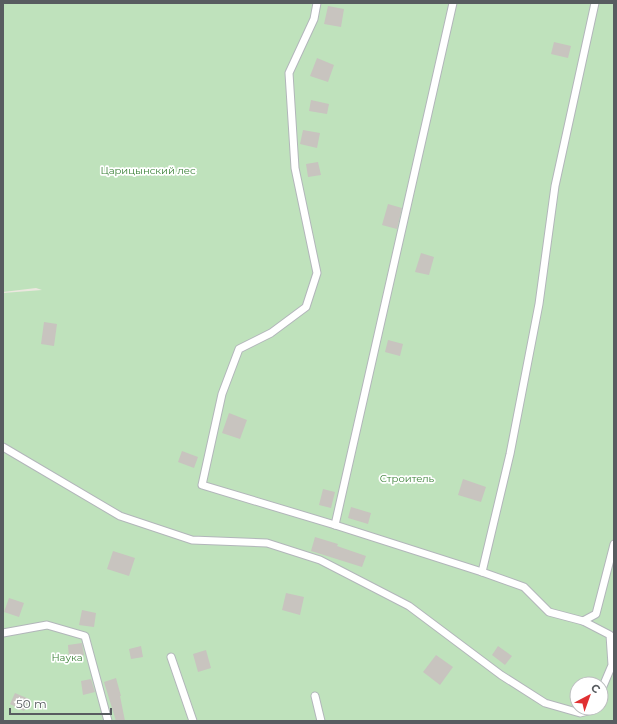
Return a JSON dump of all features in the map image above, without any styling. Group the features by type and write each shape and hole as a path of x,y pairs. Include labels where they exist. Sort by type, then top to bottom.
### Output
{"lane":[{"path":"317,3 314,19 289,73 295,168 317,273 306,307 272,333 239,349 222,394 202,485 335,525 524,587 549,612 583,620 610,635 613,665 608,676"},
{"path":"335,525 453,3"},
{"path":"482,572 511,446 539,304 555,186 595,3"},
{"path":"3,447 120,516 192,540 267,543 320,560 409,606 501,676 545,703 569,710"},
{"path":"583,620 596,614 614,544"},
{"path":"3,633 47,625 85,636 108,721"},
{"path":"171,657 193,721"},
{"path":"315,696 321,721"}],"green space":[{"name":"Строитель","path":"3,3 614,3 614,721 3,721 3,293 42,290 36,288 3,292"}],"building":[{"path":"328,6 344,9 341,27 324,24"},
{"path":"554,42 571,46 568,58 551,54"},
{"path":"317,58 334,65 328,82 310,76"},
{"path":"311,100 329,104 327,114 309,111"},
{"path":"303,130 320,133 317,148 300,144"},
{"path":"318,162 321,175 308,177 306,164"},
{"path":"388,204 402,208 397,229 382,225"},
{"path":"421,253 434,257 429,275 415,272"},
{"path":"44,322 57,324 54,346 41,344"},
{"path":"388,340 403,344 400,356 385,352"},
{"path":"229,413 247,420 240,439 222,433"},
{"path":"182,451 198,457 194,468 178,462"},
{"path":"463,479 486,487 481,502 458,495"},
{"path":"323,489 335,492 331,508 319,505"},
{"path":"351,507 371,513 368,524 348,518"},
{"path":"315,537 338,544 337,546 366,556 362,567 311,551"},
{"path":"113,551 135,558 129,576 107,569"},
{"path":"286,593 304,597 300,615 282,610"},
{"path":"9,598 24,603 19,617 4,612"},
{"path":"82,610 96,613 94,627 79,625"},
{"path":"82,643 84,655 69,658 68,645"},
{"path":"141,646 143,657 131,659 129,649"},
{"path":"498,646 512,656 505,665 492,655"},
{"path":"206,650 211,668 198,672 193,654"},
{"path":"436,655 453,667 440,685 423,672"},
{"path":"116,678 121,696 125,721 116,721 104,682"},
{"path":"91,679 95,692 83,695 81,681"},
{"path":"15,693 29,699 24,711 10,704"}],"park label":[{"name":"Царицынский лес","path":"148,170"},
{"name":"Наука","path":"67,657"}]}
